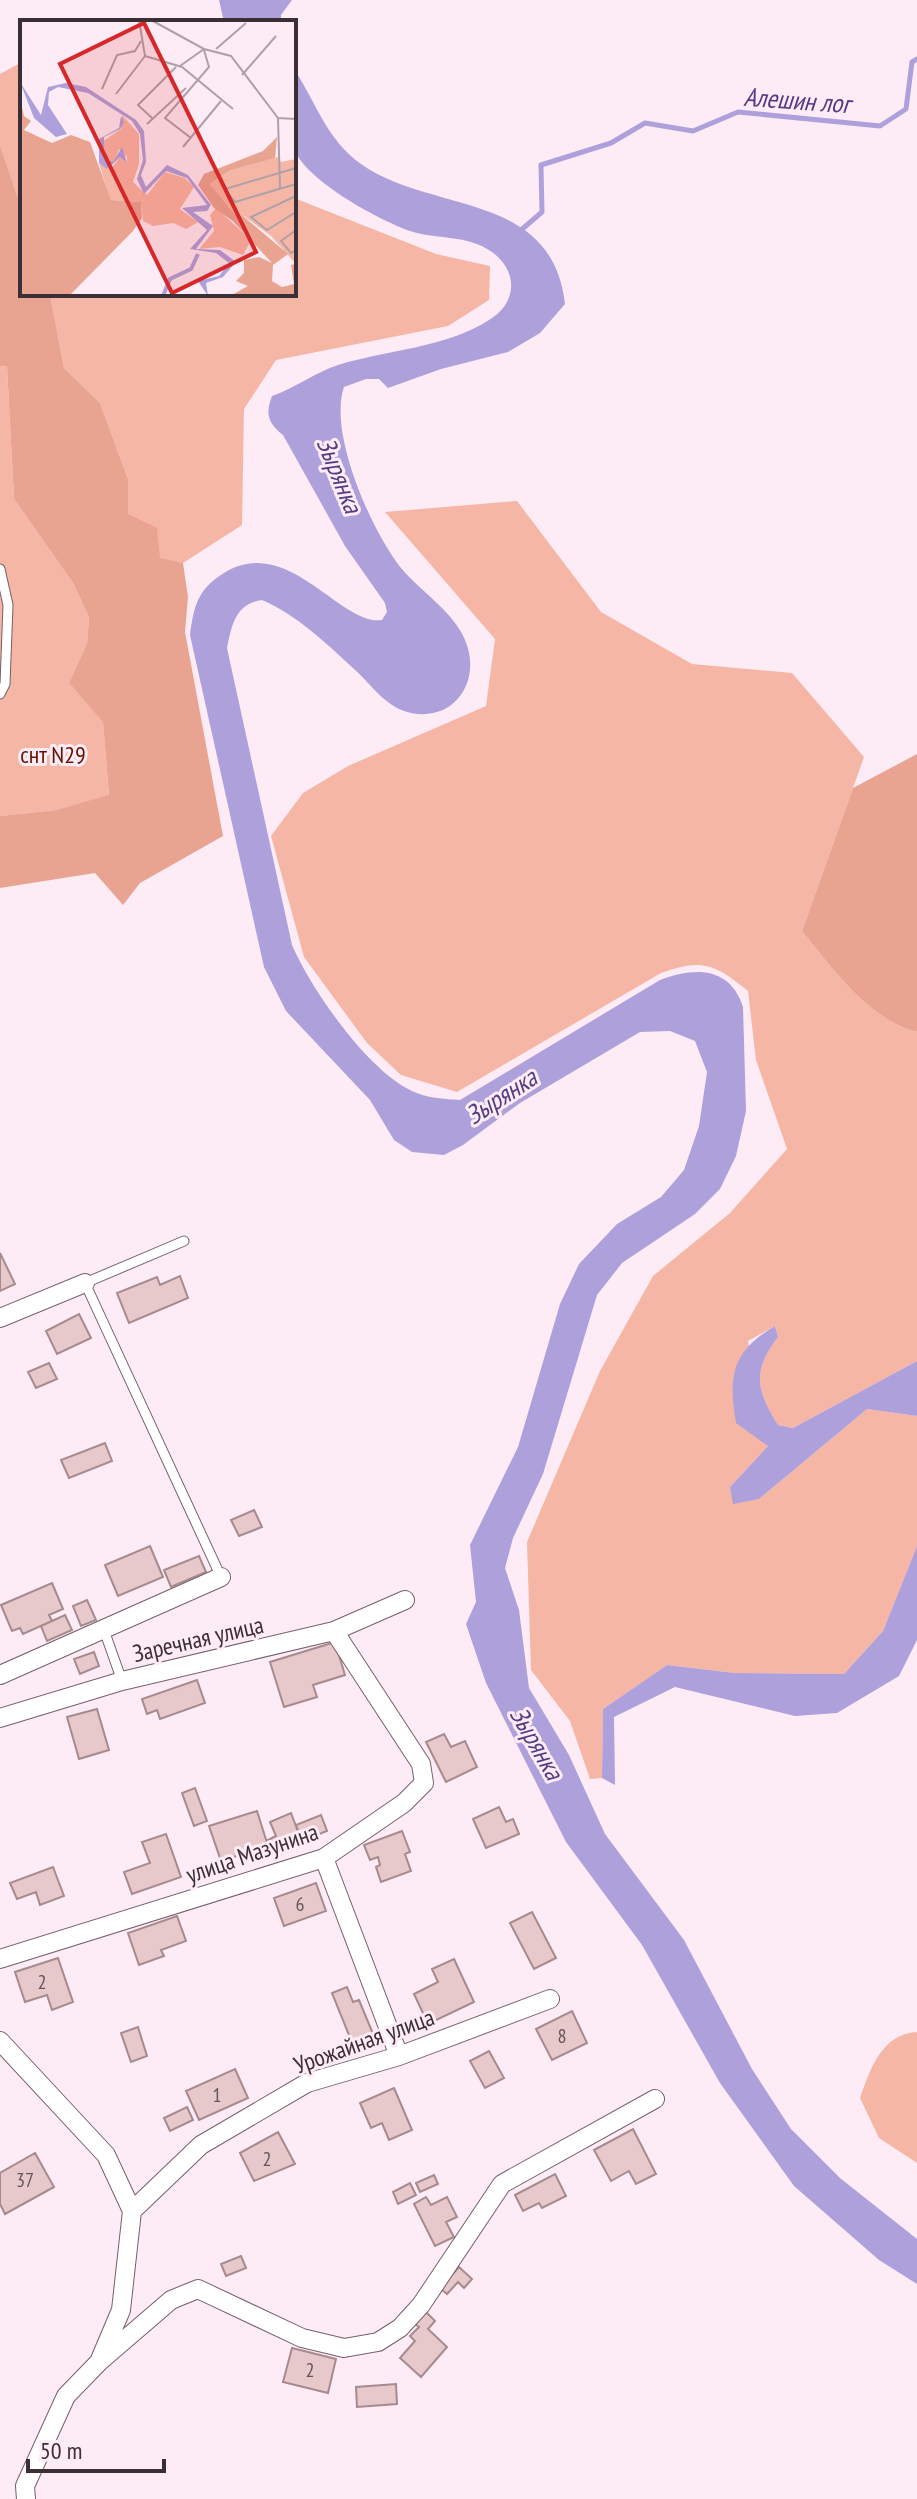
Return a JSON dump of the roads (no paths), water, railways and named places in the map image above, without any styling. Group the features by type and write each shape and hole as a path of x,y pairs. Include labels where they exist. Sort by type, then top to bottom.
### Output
{"street":[{"path":"0,1318 85,1283"},
{"name":"Заречная улица","path":"0,1675 221,1577"},
{"name":"Заречная улица","path":"0,1718 122,1681 334,1631 405,1600"},
{"name":"улица Мазунина","path":"0,1959 324,1858 404,1803 424,1783 421,1764 334,1631"},
{"path":"324,1858 399,2056"},
{"name":"Урожайная улица","path":"132,2211 201,2145 307,2083 399,2056 550,1999"},
{"path":"2,2039 106,2155 132,2211 121,2310 99,2362"},
{"path":"26,2499 25,2486 66,2396 99,2362 171,2300 198,2289 302,2338 344,2348 378,2342 400,2328 421,2305 502,2184 655,2099"}],"lane":[{"path":"0,569 8,605 5,684 0,694"},
{"path":"184,1241 85,1283 221,1577"},
{"path":"104,1630 122,1681"}],"water":[{"path":"219,0 292,0 281,15 281,20 224,20"},
{"name":"Зырянка","path":"296,72 330,132 361,164 389,180 484,210 513,223 537,241 555,267 565,304 540,333 508,352 441,369 388,388 379,379 366,379 344,387 342,429 347,454 377,530 401,568 453,620 465,640 470,669 467,683 452,704 441,711 427,714 411,713 394,706 311,630 262,600 246,606 233,624 227,648 292,945 326,1005 377,1066 412,1091 442,1099 460,1100 660,980 685,973 709,973 720,977 737,994 743,1007 746,1111 736,1156 720,1189 695,1214 622,1263 597,1295 543,1474 513,1538 505,1568 519,1610 529,1688 569,1755 605,1834 684,1940 752,2069 791,2129 840,2178 917,2239 917,2284 879,2260 794,2186 720,2083 642,1945 566,1842 486,1683 466,1624 476,1602 470,1545 518,1447 560,1304 579,1264 617,1224 661,1197 684,1170 699,1126 707,1072 695,1041 670,1031 640,1032 520,1103 463,1145 444,1155 412,1152 394,1140 370,1100 286,1011 264,967 190,635 196,606 208,585 224,573 247,564 270,564 291,572 366,618 382,620 387,612 385,603 345,546 283,435 271,422 268,413 272,396 338,365 435,343 472,329 498,313 505,305 511,287 507,269 501,260 482,246 420,234 397,226 330,188 304,165 296,153"},
{"path":"775,1326 778,1337 764,1360 760,1381 765,1401 778,1425 793,1428 917,1361 917,1416 867,1409 759,1499 733,1504 730,1487 768,1446 736,1423 733,1378 736,1366 750,1345"},
{"path":"917,1546 917,1640 899,1676 837,1713 795,1716 675,1687 614,1717 615,1785 602,1778 603,1709 667,1665 735,1673 844,1674 883,1631"}],"waterway":[{"name":"Алешин лог","path":"520,231 542,212 541,165 611,143 645,123 693,131 738,112 880,126 906,109 912,62 917,59"}],"park label":[{"name":"снт N29","path":"53,754"}]}
